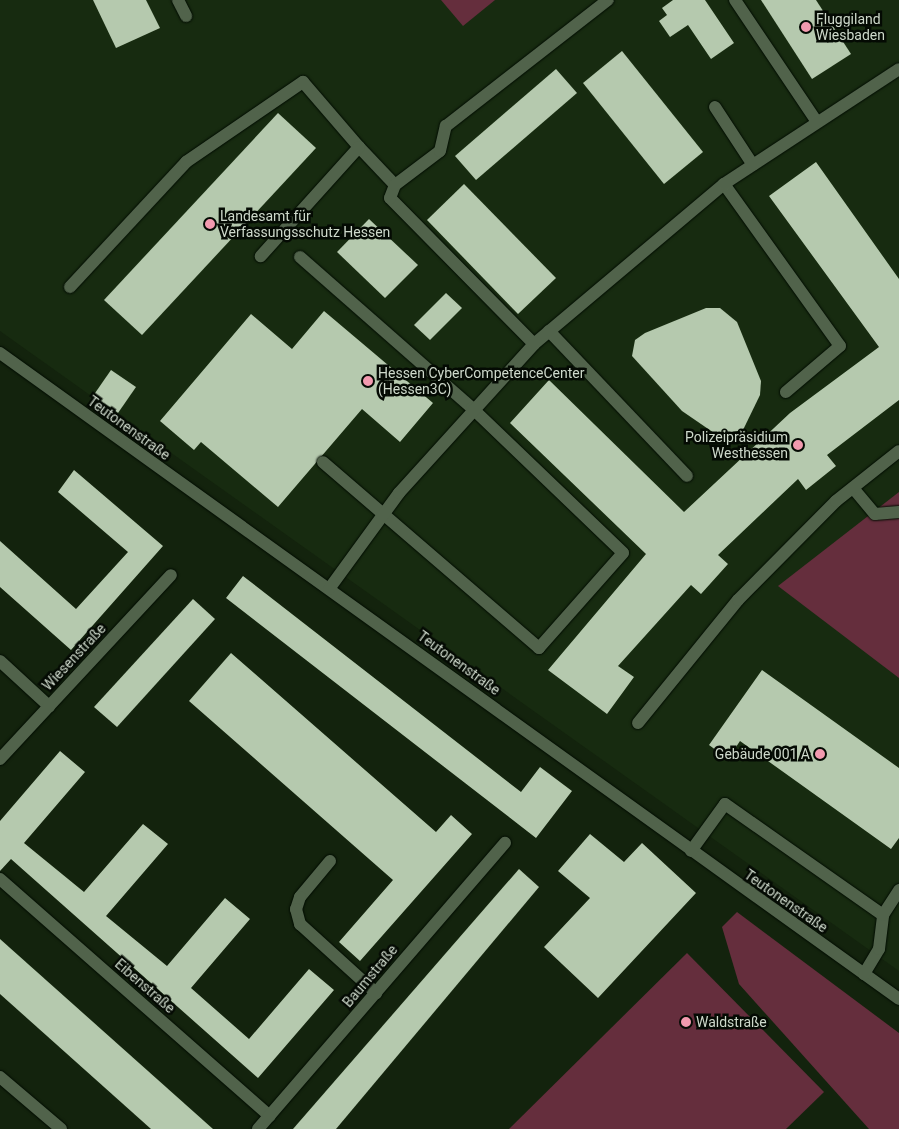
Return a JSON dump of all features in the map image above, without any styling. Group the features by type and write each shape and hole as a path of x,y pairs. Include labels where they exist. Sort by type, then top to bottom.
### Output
{"street":[{"path":"178,0 186,16"},
{"path":"534,344 390,198 395,185 440,151 446,126 608,0"},
{"path":"735,0 817,122"},
{"path":"329,589 384,514 472,408 534,344 724,184 899,69"},
{"path":"70,287 186,162 303,82 359,147 395,185"},
{"path":"715,107 753,164"},
{"path":"261,256 359,147"},
{"path":"724,184 840,346 786,392"},
{"path":"300,257 472,408 623,553 538,648 323,462"},
{"path":"549,331 686,476"},
{"name":"Teutonenstraße","path":"0,353 899,999"},
{"path":"638,723 738,600 853,488 899,450"},
{"path":"853,488 875,514 899,512"},
{"name":"Wiesenstraße","path":"0,759 171,575"},
{"path":"0,661 50,706"},
{"path":"691,851 725,804 883,915"},
{"name":"Baumstraße","path":"258,1129 505,843"},
{"path":"330,861 300,897 296,909 300,924 376,993"},
{"name":"Eibenstraße","path":"0,879 270,1116"},
{"path":"864,974 879,948 883,915 899,890"},
{"path":"0,1077 61,1129"}],"shaded area":[{"path":"0,0 899,0 899,971 0,331"},
{"path":"441,0 495,0 463,26"},
{"path":"899,492 899,678 778,586"},
{"path":"737,912 899,1033 899,1129 869,1129 739,984 722,927"},
{"name":"Waldstraße","path":"687,953 824,1092 786,1129 509,1129"}],"building":[{"path":"93,0 146,0 160,28 116,48"},
{"path":"673,0 705,0 734,43 711,59 688,25 670,37 659,21 667,15 662,8"},
{"name":"Fluggiland Wiesbaden","path":"761,0 816,0 851,54 812,79"},
{"path":"622,51 703,152 664,184 583,83"},
{"path":"556,69 577,93 476,180 455,156"},
{"name":"Landesamt für Verfassungsschutz Hessen","path":"278,113 316,148 142,335 104,300"},
{"name":"Polizeipräsidium Westhessen","path":"816,162 899,279 899,400 827,455 836,466 806,490 798,479 718,555 728,564 701,594 691,585 618,666 634,677 607,714 548,670 646,554 510,423 549,380 684,512 790,413 879,347 769,196"},
{"path":"464,184 556,278 518,314 427,220"},
{"path":"369,219 418,265 385,298 337,252"},
{"path":"446,293 462,308 430,340 414,325"},
{"path":"706,308 720,308 737,322 761,381 760,395 743,430 717,435 682,411 632,356 635,340 645,333"},
{"path":"324,311 433,403 400,442 362,409 278,507 201,442 194,450 160,421 251,314 292,349"},
{"path":"111,370 136,387 118,413 93,396"},
{"path":"74,470 163,546 71,650 0,587 0,541 76,609 128,552 58,492"},
{"path":"243,576 521,792 540,767 572,791 536,838 226,598"},
{"path":"193,599 215,619 117,727 94,707"},
{"path":"231,653 436,832 451,815 472,834 360,961 339,942 393,880 189,701"},
{"name":"Gebäude 001 A","path":"762,670 899,768 899,838 891,849 740,741 728,759 709,745"},
{"path":"60,751 85,772 24,843 84,892 143,824 168,844 106,916 167,966 225,898 250,919 191,988 249,1039 309,969 334,990 258,1078 11,859 0,871 0,821"},
{"path":"590,834 624,862 642,843 696,893 598,998 544,947 590,898 558,871"},
{"path":"519,869 539,887 336,1129 293,1129"},
{"path":"0,939 213,1129 151,1129 0,994"}],"place":[{"name":"Fluggiland Wiesbaden","path":"806,27"},
{"name":"Landesamt für Verfassungsschutz Hessen","path":"210,224"},
{"name":"Hessen CyberCompetenceCenter (Hessen3C)","path":"368,381"},
{"name":"Polizeipräsidium Westhessen","path":"798,445"},
{"name":"Gebäude 001 A","path":"820,754"},
{"name":"Waldstraße","path":"686,1022"}]}
